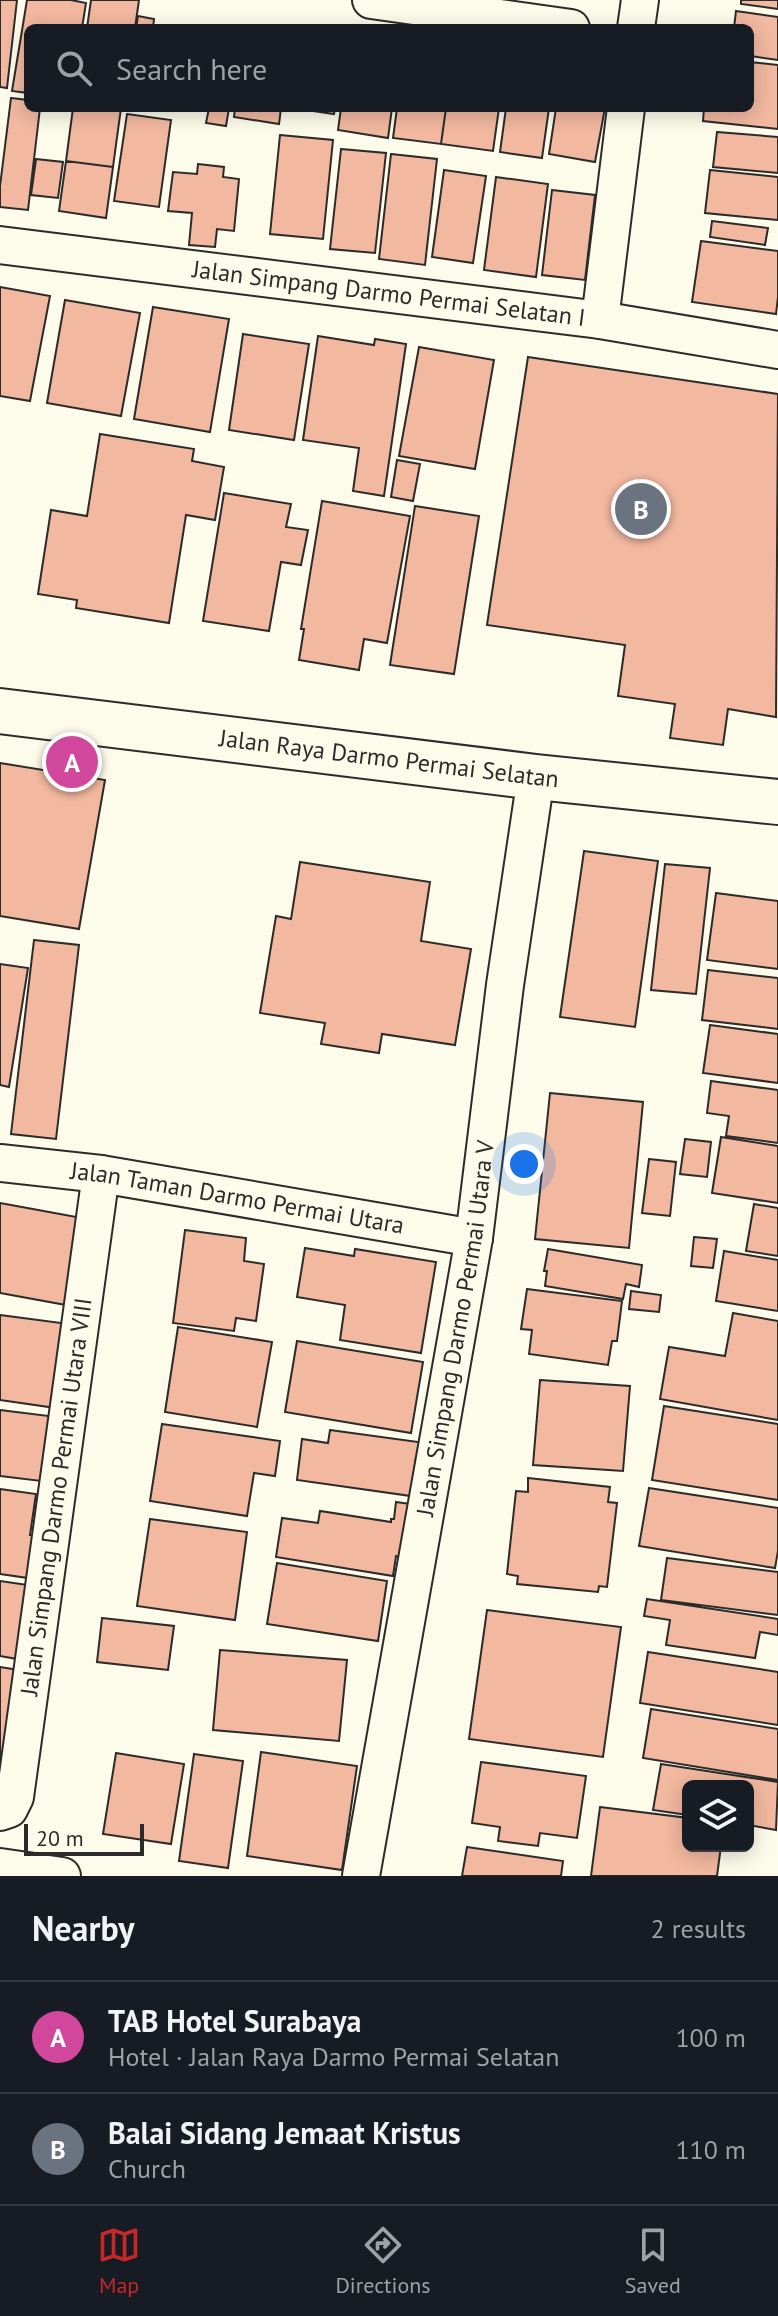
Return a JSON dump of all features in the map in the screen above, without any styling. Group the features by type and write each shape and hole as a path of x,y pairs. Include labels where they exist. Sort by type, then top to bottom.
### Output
{"street":[{"path":"371,0 542,24"},
{"path":"637,24 640,0"},
{"path":"600,320 626,112"},
{"name":"Jalan Simpang Darmo Permai Selatan I","path":"0,245 600,320 778,350"},
{"name":"Jalan Raya Darmo Permai Selatan","path":"0,711 536,777 778,802"},
{"name":"Jalan Simpang Darmo Permai Utara V","path":"361,1876 474,1238 505,985 536,777"},
{"name":"Jalan Taman Darmo Permai Utara","path":"0,1163 101,1174 474,1238"},
{"name":"Jalan Simpang Darmo Permai Utara VIII","path":"0,1812 9,1809 15,1797 101,1174"},
{"path":"0,1867 62,1876"}],"building":[{"path":"0,0 17,0 7,88 0,87"},
{"path":"27,0 86,3 83,24 24,24 24,92 12,91"},
{"path":"91,0 139,0 136,24 88,24"},
{"path":"741,0 778,0 778,9 741,4"},
{"path":"736,11 778,17 778,60 754,57 754,24 734,24"},
{"path":"138,16 154,19 153,24 137,24"},
{"path":"754,62 778,65 778,129 703,121 704,112 754,112"},
{"path":"11,98 24,100 24,112 40,112 28,210 0,207"},
{"path":"72,112 120,112 113,167 66,161"},
{"path":"208,112 228,112 226,126 206,123"},
{"path":"235,112 280,112 279,124 234,117"},
{"path":"340,112 391,112 388,138 338,130"},
{"path":"396,112 445,112 441,144 393,138"},
{"path":"445,112 498,112 493,151 441,144"},
{"path":"505,112 548,112 542,158 500,152"},
{"path":"555,112 604,112 595,162 549,154"},
{"path":"127,114 171,120 159,207 114,201"},
{"path":"717,132 778,137 778,173 713,167"},
{"path":"280,135 333,140 323,239 270,234"},
{"path":"341,149 386,153 375,253 330,249"},
{"path":"391,154 437,159 425,265 379,259"},
{"path":"36,159 63,162 58,198 31,195"},
{"path":"66,161 113,167 106,218 59,211"},
{"path":"198,164 224,167 223,177 239,179 234,231 217,229 215,247 189,245 192,213 168,211 173,172 197,174"},
{"path":"444,170 486,176 473,263 432,257"},
{"path":"710,170 778,177 778,220 705,213"},
{"path":"496,177 548,184 536,277 484,270"},
{"path":"552,190 595,195 585,280 542,275"},
{"path":"712,221 768,228 765,245 710,237"},
{"path":"701,241 778,251 776,314 692,302"},
{"path":"0,287 50,296 30,401 0,396"},
{"path":"65,300 140,313 121,416 47,403"},
{"path":"153,307 229,319 210,432 134,419"},
{"path":"243,334 309,344 294,440 229,430"},
{"path":"318,336 374,345 375,339 406,344 384,496 353,491 359,448 303,440"},
{"path":"419,347 494,360 475,469 399,456"},
{"path":"528,357 778,394 776,717 728,709 723,745 670,738 675,704 618,696 625,645 487,625"},
{"path":"100,434 194,449 192,461 224,467 215,520 186,515 169,623 76,608 77,600 38,594 51,510 87,516"},
{"path":"397,460 420,464 413,501 391,497"},
{"path":"224,493 291,504 286,527 308,530 301,565 281,562 269,631 203,621"},
{"path":"322,501 410,516 387,643 364,639 359,670 299,660 304,629 301,629"},
{"path":"415,506 479,516 454,674 390,665"},
{"path":"0,763 105,780 79,929 0,916"},
{"path":"584,851 658,861 635,1027 560,1017"},
{"path":"300,862 430,882 421,941 471,949 455,1045 382,1034 379,1053 321,1044 325,1023 260,1013 276,916 291,919"},
{"path":"665,864 710,868 696,994 651,990"},
{"path":"716,893 778,901 778,969 707,960"},
{"path":"34,940 79,945 56,1139 11,1134"},
{"path":"0,964 28,968 9,1087 0,1085"},
{"path":"708,970 778,978 778,1029 702,1020"},
{"path":"710,1025 778,1034 778,1083 703,1073"},
{"path":"711,1081 778,1090 778,1143 726,1136 729,1116 707,1113"},
{"path":"550,1093 643,1102 629,1248 535,1239"},
{"path":"721,1137 778,1146 778,1203 712,1193"},
{"path":"685,1139 711,1142 707,1177 680,1174"},
{"path":"649,1159 676,1162 670,1216 642,1213"},
{"path":"0,1203 82,1218 66,1305 0,1293"},
{"path":"754,1204 778,1208 778,1256 746,1251"},
{"path":"185,1230 246,1238 244,1261 264,1264 256,1321 236,1318 234,1331 173,1323"},
{"path":"694,1237 717,1239 713,1268 691,1266"},
{"path":"305,1248 354,1256 355,1249 436,1262 421,1353 340,1340 345,1305 297,1297"},
{"path":"548,1249 642,1265 639,1287 626,1284 623,1299 545,1286"},
{"path":"724,1251 778,1260 778,1311 716,1301"},
{"path":"527,1289 622,1301 617,1341 612,1341 608,1365 529,1354 532,1330 521,1329"},
{"path":"631,1291 661,1295 659,1312 629,1309"},
{"path":"733,1313 778,1321 778,1420 660,1399 669,1347 725,1356"},
{"path":"0,1315 69,1324 56,1408 0,1400"},
{"path":"178,1327 272,1342 257,1427 165,1412"},
{"path":"297,1341 423,1362 411,1433 285,1412"},
{"path":"540,1380 630,1386 623,1471 533,1465"},
{"path":"664,1406 778,1424 778,1500 652,1480"},
{"path":"0,1410 49,1416 41,1481 0,1476"},
{"path":"162,1424 280,1441 275,1476 254,1473 247,1516 150,1501"},
{"path":"330,1430 433,1444 431,1459 416,1457 411,1496 297,1480 302,1439 328,1443"},
{"path":"528,1478 610,1487 608,1502 617,1503 607,1587 599,1586 598,1592 517,1584 518,1576 507,1574 516,1491 528,1492"},
{"path":"649,1488 778,1508 775,1568 639,1546"},
{"path":"0,1489 36,1494 28,1578 0,1574"},
{"path":"396,1502 425,1506 404,1557 396,1556 393,1576 276,1557 282,1518 318,1523 320,1511 391,1522"},
{"path":"150,1519 247,1532 235,1620 137,1606"},
{"path":"667,1558 778,1572 778,1615 661,1600"},
{"path":"277,1563 387,1581 378,1641 267,1624"},
{"path":"0,1581 28,1585 17,1659 0,1656"},
{"path":"647,1599 778,1619 778,1635 760,1632 755,1658 666,1645 670,1620 644,1616"},
{"path":"487,1610 621,1627 603,1757 469,1739"},
{"path":"102,1618 174,1626 168,1670 97,1662"},
{"path":"220,1650 347,1660 339,1741 213,1730"},
{"path":"648,1652 778,1672 778,1725 640,1703"},
{"path":"0,1667 19,1670 0,1774"},
{"path":"651,1709 778,1729 778,1780 643,1758"},
{"path":"261,1752 357,1766 342,1870 247,1856"},
{"path":"116,1753 184,1764 171,1844 103,1834"},
{"path":"194,1754 243,1761 228,1868 179,1861"},
{"path":"481,1762 586,1776 577,1838 540,1833 538,1846 498,1841 500,1827 472,1823"},
{"path":"661,1764 778,1782 776,1830 754,1826 754,1780 682,1780 682,1814 653,1810"},
{"path":"600,1807 682,1817 682,1852 720,1852 717,1876 591,1876"},
{"path":"467,1847 563,1861 561,1876 462,1876"}],"place":[{"name":"Balai Sidang Jemaat Kristus","path":"641,509"},
{"name":"TAB Hotel Surabaya","path":"72,762"}]}
